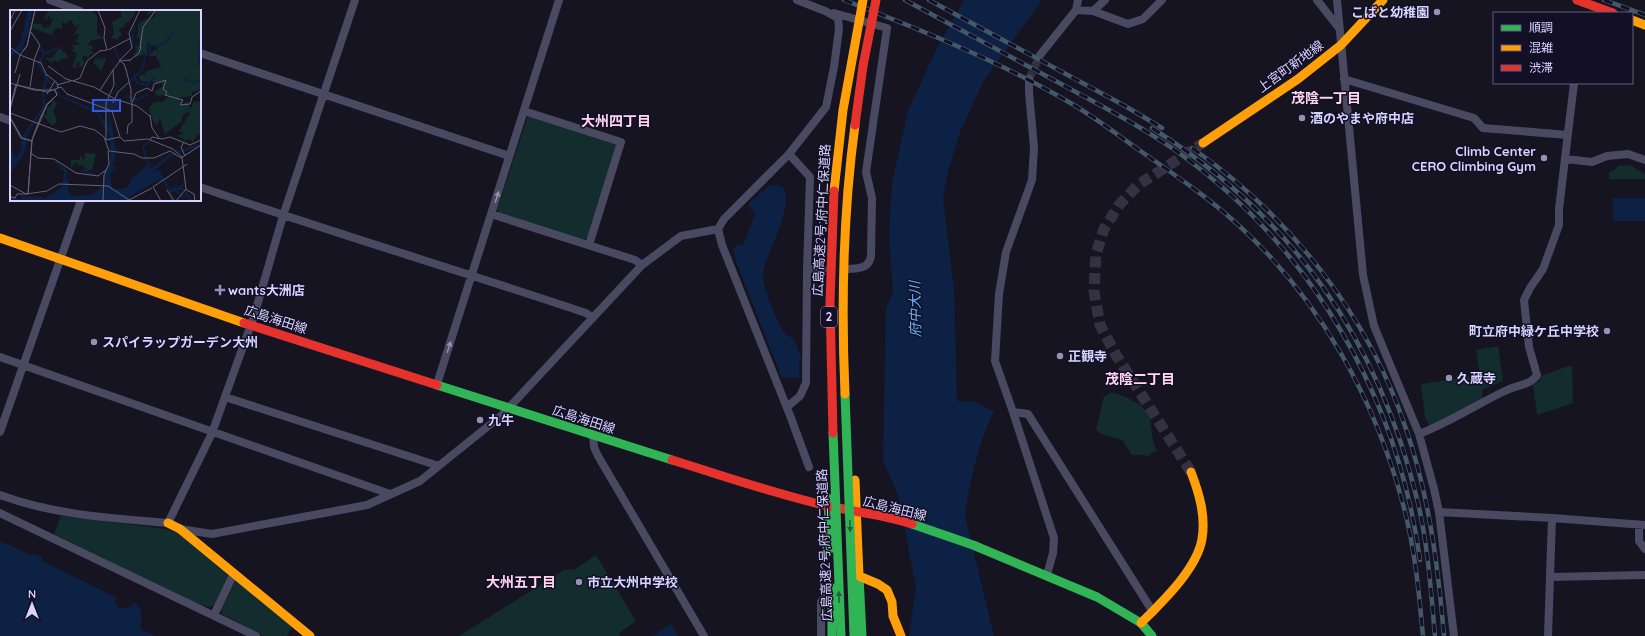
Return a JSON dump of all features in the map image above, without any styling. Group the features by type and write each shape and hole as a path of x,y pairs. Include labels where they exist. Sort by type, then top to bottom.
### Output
{"main road":[{"name":"広島高速2号;府中仁保道路","path":"841,636 830,361 830,269 832,214 841,123 848,76 863,0"},
{"name":"広島高速2号;府中仁保道路","path":"854,636 843,360 843,268 849,172 854,124 869,31 876,0"},
{"name":"上宮町新地線","path":"1203,143 1298,79 1341,45 1383,0"},
{"path":"1577,0 1588,9 1607,12"},
{"path":"1633,20 1645,24"},
{"path":"832,636 832,588 822,325 823,269 826,212 838,93 850,36"},
{"path":"862,636 849,323 849,268 851,211 857,152 874,40"},
{"name":"広島海田線","path":"0,238 250,325 437,384 593,436 828,506 897,519 974,545 1097,597 1141,623 1152,636"},
{"path":"1141,623 1153,612 1194,560 1202,541 1202,513 1196,485 1191,472"},
{"path":"168,524 180,529 310,636"},
{"path":"859,576 878,584 887,590 892,602 893,616 901,636"}],"street":[{"path":"50,0 77,10"},
{"path":"0,495 22,503 60,512 168,524 212,433 225,397 250,325 355,0"},
{"path":"437,384 559,0"},
{"path":"802,0 838,18 839,24 834,67 826,107 789,154 724,219 718,229 722,244 787,407 809,467"},
{"path":"1040,55 1076,10 1078,0"},
{"path":"1093,11 1105,0"},
{"path":"1076,10 1093,11 1128,24 1143,19 1162,0"},
{"path":"1317,0 1339,28"},
{"path":"1337,0 1363,275 1374,326 1419,434 1439,512 1454,636"},
{"path":"825,11 887,28 866,172 872,198 871,256 867,266 862,268 849,268"},
{"path":"201,53 510,156"},
{"path":"1029,79 1034,148 1032,180 1006,252 999,294 995,361 1014,412 1054,538 1053,552 1047,575"},
{"path":"1344,79 1474,118 1483,128 1568,136"},
{"path":"1419,434 1442,426 1508,389 1533,380 1537,375 1529,347 1524,300 1543,269 1558,226 1574,84"},
{"path":"524,111 622,142 589,245"},
{"path":"0,117 10,121"},
{"path":"787,407 800,396 806,383 807,269 810,177 789,154"},
{"path":"1566,159 1592,162 1607,156 1628,154 1645,160"},
{"path":"201,187 284,216 472,274 586,313 593,318"},
{"path":"0,432 81,201"},
{"path":"491,214 635,260 642,265"},
{"path":"180,529 212,534 367,505 420,481 502,415 642,265 681,236 718,229"},
{"path":"807,269 823,269"},
{"path":"0,357 212,433 390,494"},
{"path":"225,397 439,466"},
{"path":"1014,412 1028,414 1153,612"},
{"path":"593,436 594,447 598,456 704,636"},
{"path":"1439,512 1552,518 1642,525 1640,541 1645,549"},
{"path":"0,513 256,636"},
{"path":"1548,636 1552,518"},
{"path":"214,615 234,573"},
{"path":"1550,577 1645,575"},
{"path":"821,636 821,602 832,588"}],"green space":[{"path":"532,116 615,143 617,146 587,238 582,240 500,215 497,210 527,118"},
{"path":"1630,165 1645,174 1645,179 1609,179 1609,172 1617,169 1617,166"},
{"path":"1498,346 1503,381 1482,390 1483,398 1430,428 1425,417 1421,384 1480,375 1476,350"},
{"path":"1568,366 1572,366 1573,403 1537,415 1533,384 1539,382 1541,376"},
{"path":"1112,392 1134,401 1148,413 1157,451 1151,453 1149,456 1132,455 1122,440 1101,434 1096,430 1104,397"},
{"path":"61,516 167,529 178,533 227,573 228,578 215,605 209,607 197,604 54,534"},
{"path":"596,555 636,621 619,633 620,636 459,636 564,570 575,569"},
{"path":"235,581 238,581 293,625 287,636 264,636 222,614 221,610"}],"water":[{"name":"府中大川","path":"964,0 1042,0 984,80 960,132 948,171 943,198 954,290 957,401 975,402 994,411 975,462 965,516 994,636 909,636 916,587 898,495 883,460 886,308 893,293 889,234 892,183 908,111 936,50"},
{"path":"778,185 784,190 786,200 780,226 765,265 763,279 767,295 778,322 785,333 793,340 799,351 802,361 799,361 799,378 782,378 736,261 733,249 738,245 743,245 755,215 748,204 769,186"},
{"path":"1613,198 1645,198 1645,221 1613,221"},
{"path":"0,541 32,556 33,553 43,558 42,561 116,597 115,603 117,607 124,608 134,603 138,603 137,606 141,609 141,630 156,636 0,636"},
{"path":"671,624 678,636 652,636"}],"tunnel":[{"path":"1029,79 1040,55"},
{"path":"1191,472 1116,355 1100,325 1094,292 1096,254 1104,229 1119,205 1138,185 1203,143"}],"railway":[{"path":"844,0 929,34 985,59 1013,72 1076,106 1200,193 1224,212 1265,251 1293,283 1318,317 1340,353 1378,428 1392,468 1408,524 1416,572 1423,636"},
{"path":"905,0 1132,123 1163,142 1227,191 1270,234 1308,281 1342,332 1369,385 1392,442 1409,500 1420,560"},
{"path":"929,0 1125,106 1162,128"},
{"path":"1604,0 1645,15"},
{"path":"1152,128 1203,163 1248,202 1288,243 1324,288 1354,336 1380,388 1401,444 1418,503 1427,552 1435,636"},
{"path":"1192,148 1228,175 1261,204 1293,237 1322,271 1348,308 1371,347 1390,387 1406,429 1421,479 1427,505 1439,583 1444,636"}],"traffic: fast":[{"path":"437,385 672,460"},
{"path":"845,394 854,636"},
{"path":"833,433 841,636"},
{"path":"828,498 830,549"},
{"path":"912,524 973,545 1097,597 1141,623 1152,636"},
{"path":"859,576 862,636"},
{"path":"832,588 832,636"}],"traffic: slow":[{"path":"834,191 843,110 863,0"},
{"path":"1203,143 1298,79 1341,45 1383,0"},
{"path":"1633,20 1645,25"},
{"path":"845,394 843,327 844,259 848,192 855,125"},
{"path":"0,238 244,323"},
{"path":"1141,623 1178,584 1193,562 1199,550 1202,539 1203,522 1199,496 1191,472"},
{"path":"855,480 859,576 878,584 887,590 892,602 893,616 901,636"},
{"path":"168,523 180,529 310,636"}],"traffic: jam":[{"path":"855,125 863,66 876,0"},
{"path":"1577,0 1610,12"},
{"path":"833,433 830,303 834,191"},
{"path":"244,323 437,385"},
{"path":"672,460 789,496 912,524"}],"place":[{"name":"こばと幼稚園","path":"1437,12"},
{"name":"酒のやまや府中店","path":"1302,118"},
{"name":"Climb Center CERO Climbing Gym","path":"1544,158"},
{"name":"wants大洲店","path":"220,290"},
{"name":"町立府中緑ケ丘中学校","path":"1607,331"},
{"name":"スパイラップガーデン大州","path":"94,342"},
{"name":"正観寺","path":"1060,356"},
{"name":"久蔵寺","path":"1449,378"},
{"name":"九牛","path":"480,420"},
{"name":"市立大州中学校","path":"579,582"}],"district":[{"name":"茂陰一丁目","path":"1326,98"},
{"name":"大州四丁目","path":"616,121"},
{"name":"茂陰二丁目","path":"1140,379"},
{"name":"大州五丁目","path":"521,582"}]}
